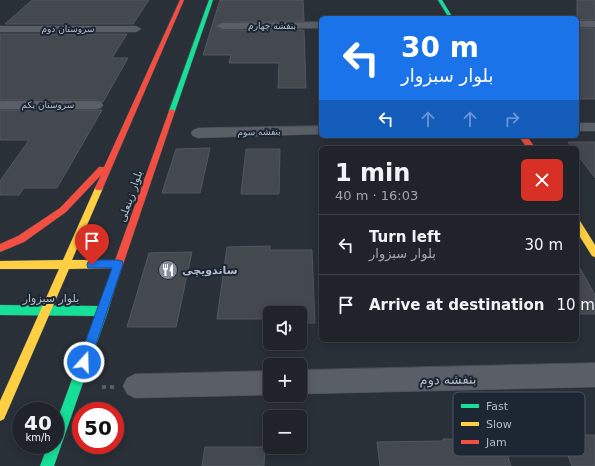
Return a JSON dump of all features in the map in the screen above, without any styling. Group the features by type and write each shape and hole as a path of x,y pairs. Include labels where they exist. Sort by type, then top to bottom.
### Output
{"main road":[{"path":"0,415 182,0"},
{"name":"بلوار زینعلی","path":"64,419 211,0"},
{"path":"440,0 450,16"},
{"path":"0,248 21,239 63,210 115,154"},
{"path":"579,227 595,253"},
{"path":"0,265 118,264"},
{"name":"بلوار سبزوار","path":"0,310 102,311"},
{"name":"بلوار زینعلی","path":"47,466 52,454"}],"street":[{"path":"579,24 595,24"},
{"name":"بنفشه چهارم","path":"222,26 319,25"},
{"name":"سروستان دوم","path":"0,29 136,29"},
{"name":"سروستان یکم","path":"0,105 96,105"},
{"path":"579,127 595,127"},
{"name":"بنفشه سوم","path":"198,133 319,130"},
{"name":"بنفشه دوم","path":"307,382 595,375"},
{"path":"135,386 263,383"}],"path":[{"path":"75,387 135,386"}],"building":[{"path":"32,0 149,0 133,24 5,24"},
{"path":"220,0 303,0 304,21 222,22 216,27 222,30 304,30 306,88 278,88 279,63 229,63 231,55 203,55"},
{"path":"577,0 595,0 595,20 579,20 579,16 577,16"},
{"path":"579,28 595,28 595,99 579,99"},
{"path":"0,34 127,34 112,58 128,58 103,102 96,100 0,100"},
{"path":"0,110 102,110 57,188 24,188 19,195 0,195 0,181 29,140 0,140"},
{"path":"568,142 595,142 595,178 579,157 579,146 571,146"},
{"path":"210,148 200,193 162,193 176,149"},
{"path":"246,149 280,149 279,194 241,194"},
{"path":"270,246 270,250 312,250 315,323 307,323 307,306 263,306 263,319 217,319 227,247"},
{"path":"192,252 176,327 127,327 149,253"},
{"path":"579,267 595,295 595,314 579,314"},
{"path":"585,435 595,435 595,466 572,466 568,456 585,456"},
{"path":"443,439 453,439 453,456 508,456 511,466 380,466 377,442 443,441"},
{"path":"205,447 263,447 263,454 265,454 264,466 202,466"}],"traffic: fast":[{"path":"172,111 211,0"},
{"path":"440,0 450,16"},
{"path":"64,418 109,291"},
{"path":"0,310 103,311"},
{"path":"47,466 52,454"}],"traffic: slow":[{"path":"0,415 99,188"},
{"path":"579,227 595,253"},
{"path":"0,265 118,264"}],"traffic: jam":[{"path":"99,188 182,0"},
{"path":"109,291 172,111"},
{"path":"524,138 530,146"},
{"path":"0,248 21,239 63,210 102,169"}],"place":[{"name":"ساندویچی","path":"168,270"}],"route":[{"path":"84,362 118,264 92,265"}]}
